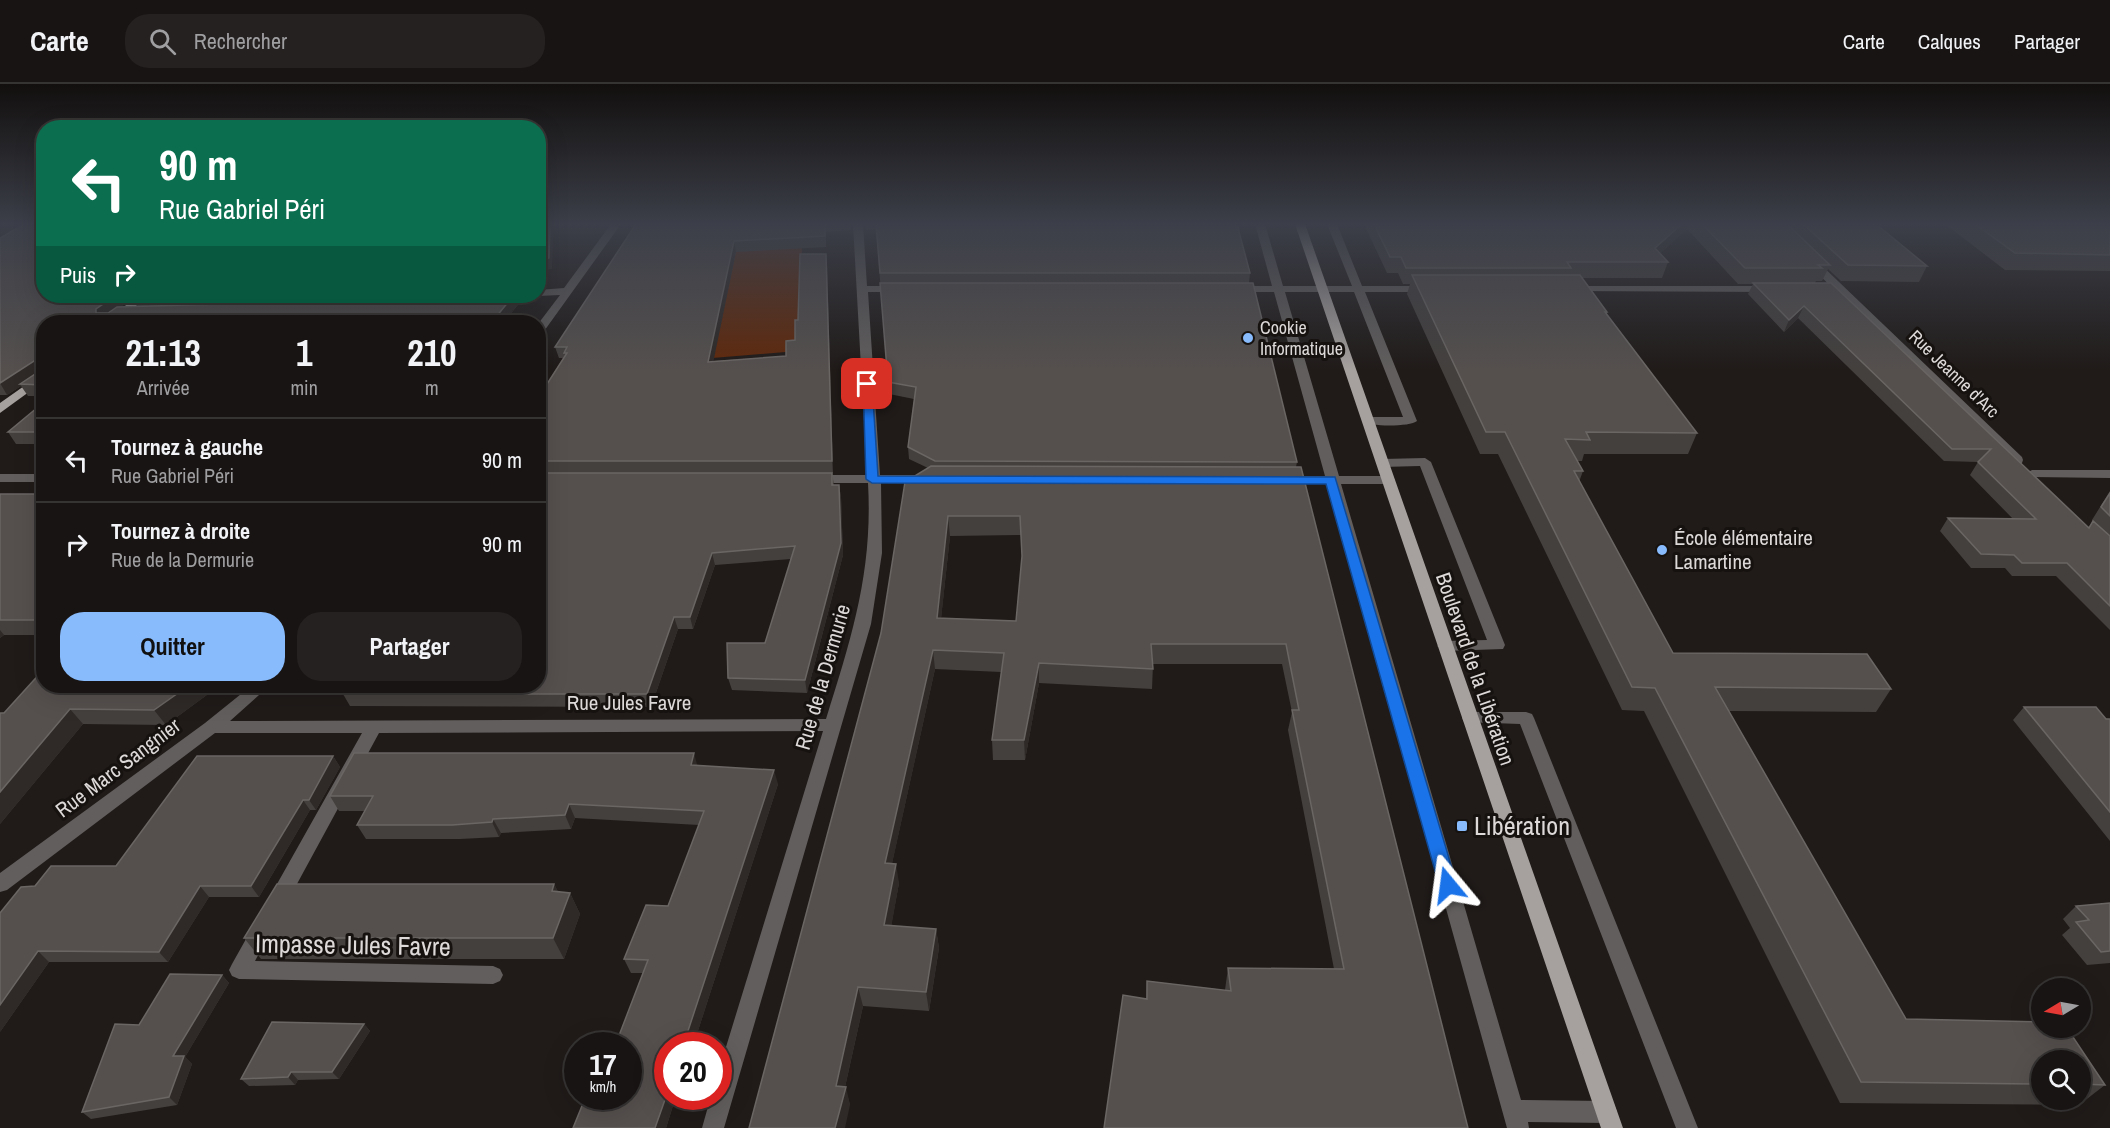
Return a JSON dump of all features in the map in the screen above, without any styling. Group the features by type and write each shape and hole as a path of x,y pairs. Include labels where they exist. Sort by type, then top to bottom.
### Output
{"main road":[{"name":"Boulevard de la Libération","path":"1316,273 1609,1120"},
{"path":"118,315 135,303"},
{"path":"0,409 36,381"}],"street":[{"path":"546,320 580,273"},
{"name":"Rue de la Dermurie","path":"713,1128 863,624 875,553 876,511 872,479 861,273"},
{"path":"1273,273 1515,1119 1609,1120"},
{"path":"1351,273 1411,421 1368,421"},
{"name":"Rue Jeanne d'Arc","path":"1823,273 2047,489"},
{"path":"862,289 910,289"},
{"path":"1221,289 1445,289"},
{"path":"1561,289 1784,289"},
{"path":"1820,289 1840,289"},
{"path":"546,292 566,291"},
{"path":"121,313 140,313"},
{"path":"1382,462 1425,462 1497,645 1445,646"},
{"path":"2032,474 2110,474"},
{"path":"0,478 36,478"},
{"path":"801,479 944,479"},
{"path":"1268,480 1388,480"},
{"name":"Rue Marc Sangnier","path":"0,884 211,727 252,693"},
{"path":"1470,718 1526,718 1687,1128"},
{"name":"Rue Jules Favre","path":"211,727 832,725"},
{"name":"Impasse Jules Favre","path":"374,727 239,970 493,975"}],"shaded area":[{"path":"676,273 801,273 797,351 700,359"}],"building":[{"path":"0,273 36,273 36,303 105,303 96,309 96,313 108,313 117,307 254,303 507,303 498,315 36,315 36,360 0,383"},
{"path":"604,273 727,273 708,362 786,356 786,341 795,340 799,273 827,273 832,461 546,461 546,386 567,353 564,353 567,347 555,347"},
{"path":"880,273 1250,273 880,273"},
{"path":"1412,275 1580,275 1607,312 1605,312 1697,433 1586,432 1590,440 1565,439 1583,471 1574,471 1673,653 1867,654 1891,689 1715,687 1906,1019 2031,1022 2031,1038 2074,1038 2082,1050 2031,1050 2031,1084 1861,1082 1655,688 1632,687 1505,432 1486,432"},
{"path":"880,283 1253,283 1297,462 935,461 908,447 916,387 888,382"},
{"path":"1753,283 1831,283 2089,528 2093,521 2110,536 2110,606 2067,563 2022,563 2014,555 1981,554 1948,518 2036,519 1978,462 1991,449 1952,449 1804,306 1789,320"},
{"path":"36,373 36,385 20,384"},
{"path":"36,409 36,432 8,432"},
{"path":"931,466 1301,467 1468,1128 1104,1128 1123,995 1147,999 1147,981 1231,991 1228,968 1344,969 1292,710 1299,710 1286,644 1151,644 1153,669 1039,663 1024,740 992,740 1004,653 933,650 885,863 896,864 884,925 936,929 926,992 858,987 836,1086 846,1087 835,1128 749,1128 881,633 905,482","holes":["948,516 1020,516 1022,556 1016,621 937,618"]},
{"path":"546,473 832,473 832,485 839,485 841,543 805,680 728,678 727,643 765,643 795,546 712,553 690,617 674,617 647,694 343,694 546,693"},
{"path":"2110,493 2110,516 2101,507"},
{"path":"0,494 36,494 36,620 0,620"},
{"path":"36,678 36,693 178,693 154,710 70,709 0,792 0,713 4,713"},
{"path":"2024,707 2096,707 2106,719 2110,719 2110,812"},
{"path":"354,753 694,753 691,765 774,770 688,1032 654,1032 654,1110 661,1110 655,1128 573,1128 580,1110 642,1110 642,1032 620,1032 648,960 624,959 646,905 668,906 704,811 569,804 565,815 493,819 492,822 452,825 357,825 373,796 330,796"},
{"path":"197,756 333,756 309,800 303,800 251,886 200,886 159,952 38,951 0,1005 0,913 21,887 35,886 51,866 116,866"},
{"path":"277,884 554,884 552,891 570,893 553,938 244,938"},
{"path":"2110,903 2110,951 2101,952 2076,922 2089,920 2076,906"},
{"path":"170,974 222,975 173,1056 184,1056 169,1097 82,1112 115,1024 139,1025"},
{"path":"272,1022 364,1024 332,1072 291,1072 288,1077 241,1079"},
{"path":"2091,1064 2105,1085 2091,1084"}],"place":[{"name":"Cookie Informatique","path":"1248,338"},
{"name":"École élémentaire Lamartine","path":"1662,550"},
{"name":"Libération","path":"1462,826"}],"route":[{"path":"867,384 872,479 1331,480 1448,885"}]}
